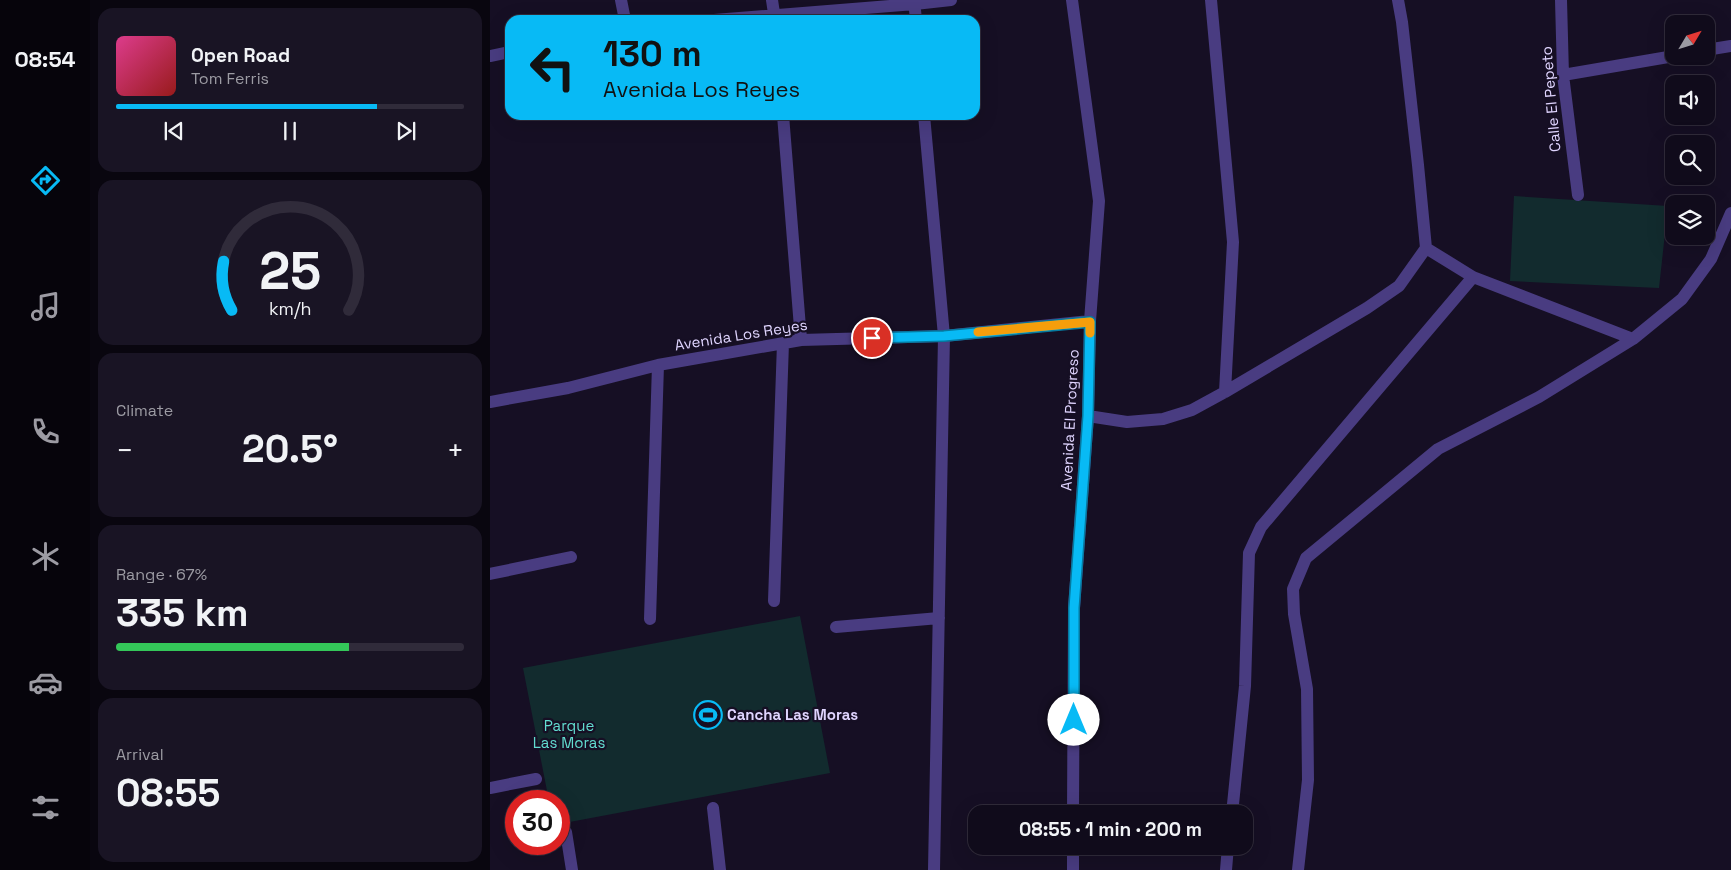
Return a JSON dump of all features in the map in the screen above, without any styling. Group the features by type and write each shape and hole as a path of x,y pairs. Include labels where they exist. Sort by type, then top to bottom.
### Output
{"street":[{"path":"621,0 623,15"},
{"path":"772,0 775,15"},
{"path":"794,15 914,2 951,0"},
{"name":"Avenida El Progreso","path":"1072,0 1099,201 1090,322 1088,416 1074,608 1073,805"},
{"path":"1211,0 1233,242 1224,392"},
{"path":"1088,416 1127,422 1162,419 1192,410 1367,308 1399,286 1426,248 1402,22 1398,0"},
{"name":"Calle El Pepeto","path":"1561,0 1563,75 1578,196"},
{"path":"914,2 915,15"},
{"path":"1715,49 1731,46"},
{"path":"490,56 505,53"},
{"path":"1563,75 1665,58"},
{"path":"783,120 800,340"},
{"path":"924,120 944,336 934,870"},
{"path":"1298,870 1308,780 1307,688 1294,614 1293,589 1306,558 1438,448 1539,397 1632,339 1682,299 1711,259 1731,213"},
{"path":"1426,248 1473,278 1632,339"},
{"path":"1233,805 1246,686 1249,553 1261,527 1473,278"},
{"name":"Avenida Los Reyes","path":"490,402 568,388 658,365 800,340 944,336 1090,322"},
{"path":"774,601 783,343"},
{"path":"650,619 658,365"},
{"path":"490,574 571,557"},
{"path":"836,626 939,618"},
{"path":"490,788 536,779"},
{"path":"713,808 720,870"},
{"path":"570,855 572,870"},
{"path":"1073,855 1073,870"},
{"path":"1226,870 1227,855"}],"green space":[{"path":"1514,196 1665,206 1665,233 1659,288 1510,281"},
{"name":"Cancha Las Moras","path":"800,616 830,773 570,822 570,790 547,790 523,668"}],"slow traffic":[{"path":"978,332 1090,322 1090,333"}],"place":[{"name":"Cancha Las Moras","path":"708,715"}],"route":[{"path":"872,338 944,336 1090,322 1088,416 1074,608 1074,720"}],"park label":[{"name":"Parque Las Moras","path":"569,734"}]}
